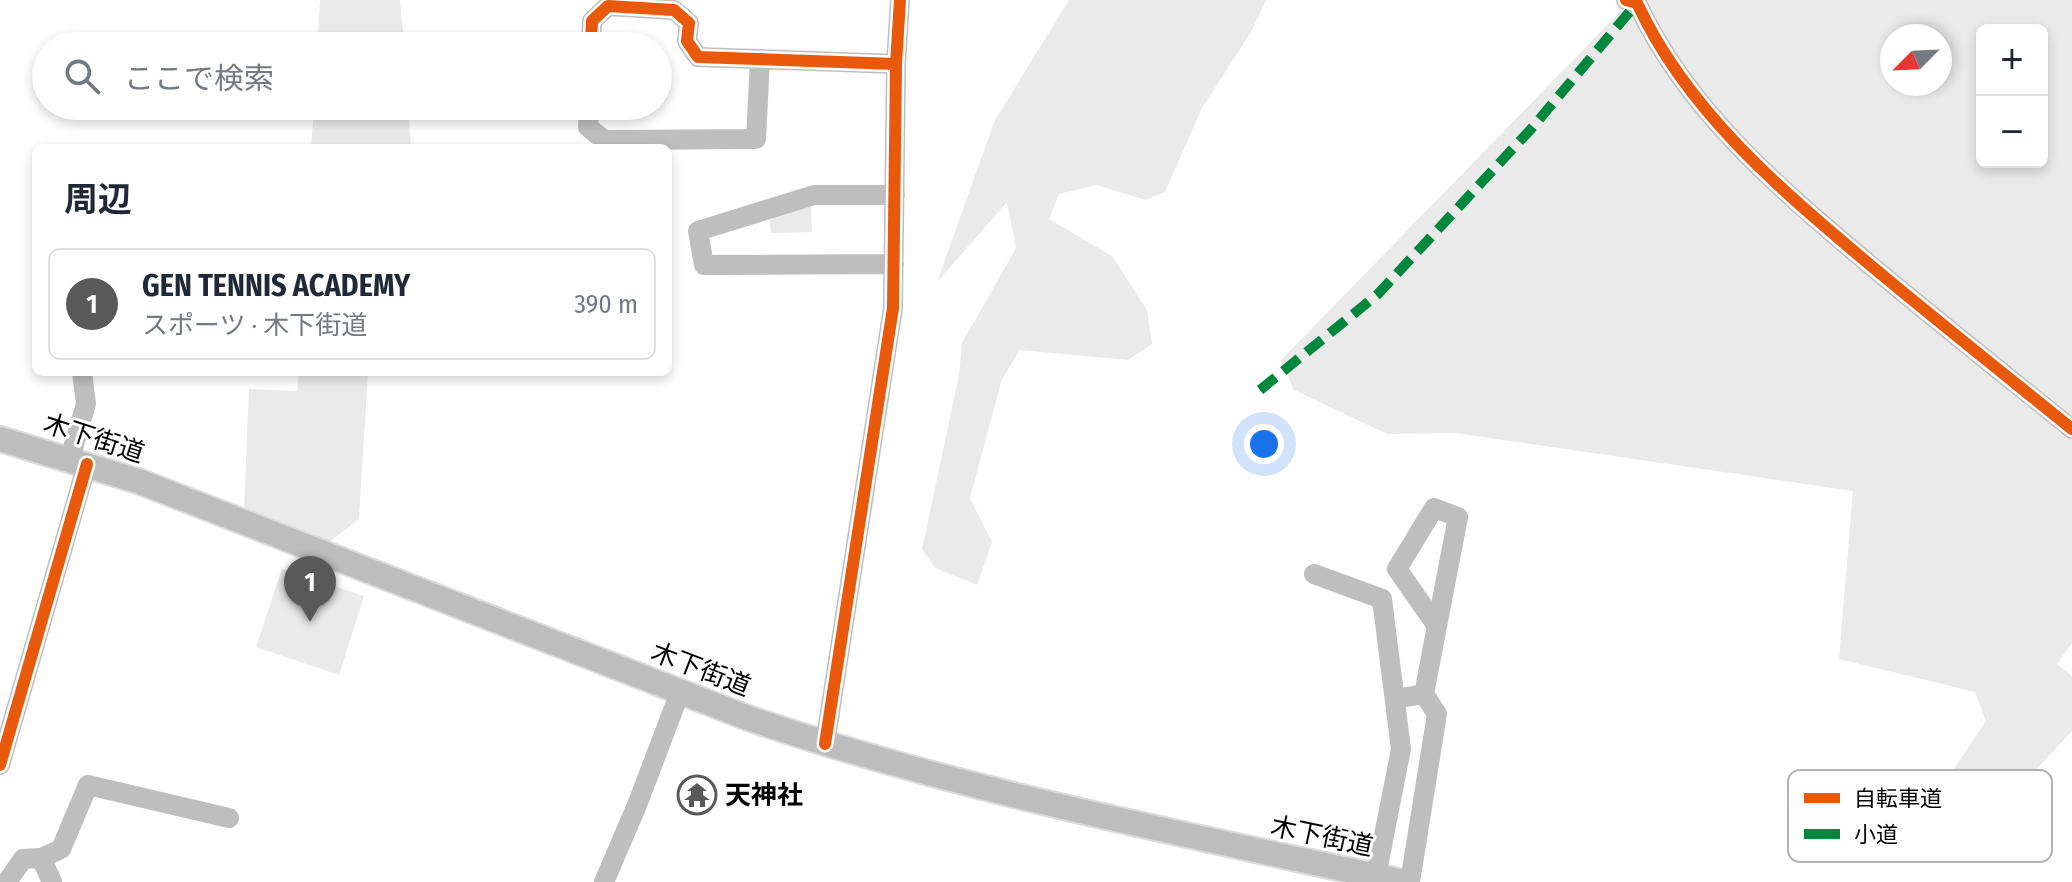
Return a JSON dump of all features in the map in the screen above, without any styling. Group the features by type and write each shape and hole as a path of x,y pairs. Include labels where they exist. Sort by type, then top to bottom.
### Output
{"main road":[{"name":"木下街道","path":"0,439 152,486 680,692 825,744 999,790 1403,882"}],"street":[{"path":"825,744 893,308 896,64 900,0"},
{"path":"1626,0 1637,3 1691,94 1782,192 2072,429"},
{"path":"592,32 592,21 608,6 674,10 689,23 687,41 698,57 896,64"},
{"path":"588,120 588,127 604,140 756,139 760,60"},
{"path":"894,264 704,265 698,231 814,195 895,195"},
{"path":"0,763 78,461 86,404 82,376"},
{"path":"1410,882 1437,714 1424,694 1458,517 1434,508 1397,569 1437,626"},
{"path":"1314,574 1382,599 1401,749 1376,876"},
{"path":"604,882 680,692"},
{"path":"1395,699 1424,694"},
{"path":"7,882 23,859 41,858 61,849 88,785 229,818"},
{"path":"41,858 52,882"}],"shaded area":[{"path":"320,0 400,0 403,32 318,32"},
{"path":"1069,0 1266,0 1251,32 1202,108 1165,192 1146,200 1096,185 1059,194 1049,219 1112,256 1147,310 1152,344 1128,360 1020,350 1002,379 970,498 992,542 977,585 935,568 922,549 959,375 962,343 1016,248 1007,202 937,282 995,120"},
{"path":"1616,0 2072,0 2072,643 2057,664 2072,676 2072,731 2036,770 1953,770 1986,721 1975,692 1839,659 1853,491 1455,433 1387,434 1294,390 1281,360 1619,13"},
{"path":"313,120 409,120 411,144 311,144"},
{"path":"811,204 812,232 771,233 769,214"},
{"path":"299,376 368,376 359,519 328,543 244,510 249,389 297,391"},
{"path":"282,569 364,596 339,675 256,647"}],"marked path":[{"path":"1260,390 1378,294 1531,129 1637,3 1635,0"}],"cycle path":[{"path":"825,744 893,308 896,64 900,0"},
{"path":"1626,0 1637,3 1682,79 1709,113 1770,177 1869,264 2072,429"},
{"path":"592,32 592,21 608,6 674,10 689,23 687,41 698,57 896,64"},
{"path":"0,765 87,464"}],"place":[{"name":"GEN TENNIS ACADEMY","path":"310,622"},
{"name":"天神社","path":"697,795"}]}
